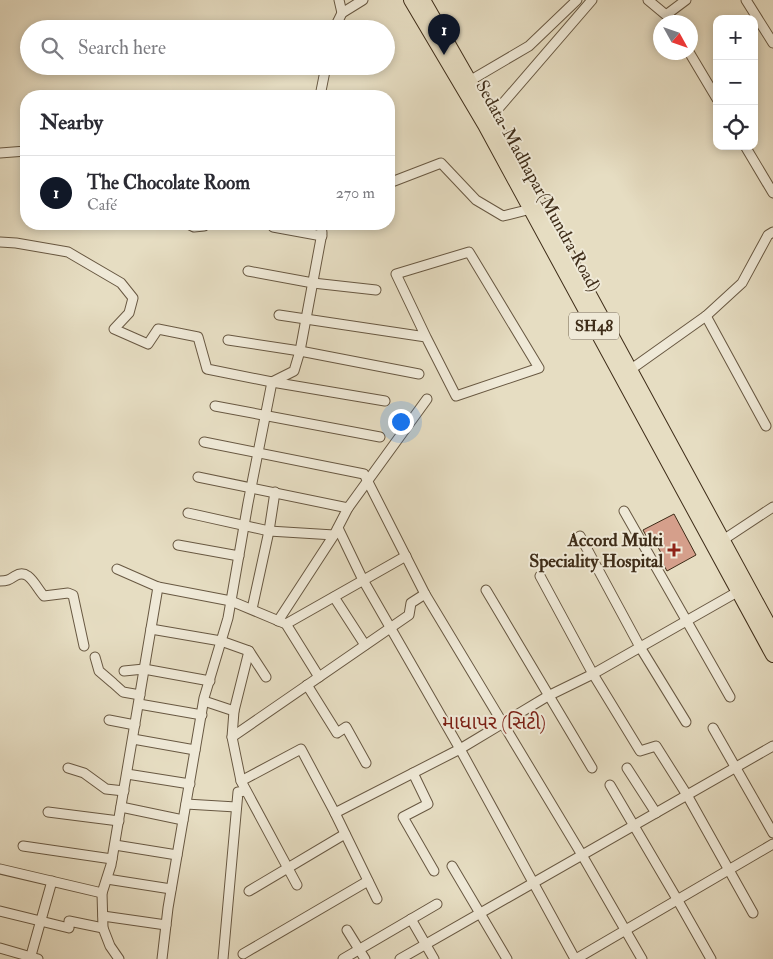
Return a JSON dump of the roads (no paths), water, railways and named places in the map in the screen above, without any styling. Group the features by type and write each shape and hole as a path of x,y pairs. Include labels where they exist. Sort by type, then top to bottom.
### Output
{"main road":[{"name":"Sedata-Madhapar(Mundra Road)","path":"411,0 491,117 773,633"},
{"name":"Sedata-Madhapar(Mundra Road)","path":"423,0 531,210 773,655"}],"street":[{"path":"339,0 342,13"},
{"path":"338,20 342,13 363,0"},
{"path":"466,83 529,46 577,0"},
{"path":"491,117 592,0"},
{"path":"648,0 664,15"},
{"path":"672,15 686,0"},
{"path":"746,0 773,42"},
{"path":"693,60 713,93"},
{"path":"321,90 324,75"},
{"path":"747,150 773,193"},
{"path":"0,153 20,151"},
{"path":"395,181 441,163 476,200 503,216 531,210"},
{"path":"289,230 322,236"},
{"path":"272,382 294,371 300,351 322,236 322,230"},
{"path":"630,370 706,316 742,283 768,235 773,232"},
{"path":"0,242 68,252 121,283 133,298 129,313 114,329 148,344 158,329 198,337 207,369 385,401"},
{"path":"469,252 539,368 456,396 426,337 396,274 469,252"},
{"path":"248,271 313,283 376,290"},
{"path":"279,315 426,337"},
{"path":"706,316 766,426"},
{"path":"228,340 300,351 419,374"},
{"path":"162,959 171,889 204,702 231,602 238,556 272,382"},
{"path":"282,622 348,508 427,399"},
{"path":"216,406 380,437"},
{"path":"204,442 364,474 425,594 582,855 642,959"},
{"path":"198,477 348,508"},
{"path":"252,609 269,531 275,492"},
{"path":"723,540 773,507"},
{"path":"624,512 730,698"},
{"path":"188,513 269,531 336,531"},
{"path":"336,531 460,749 532,884 575,959 677,898 773,844"},
{"path":"580,536 640,647 686,722"},
{"path":"178,545 238,556"},
{"path":"282,622 334,597 406,556"},
{"path":"117,569 158,587 231,602 282,622 319,677"},
{"path":"0,581 7,581 20,573 24,573 33,581 44,596 73,595 84,646"},
{"path":"540,576 593,674 640,751 656,746 688,795 753,913"},
{"path":"119,959 110,946 103,928 102,894 115,845 158,587"},
{"path":"486,590 592,768"},
{"path":"335,813 460,749 548,696 593,674 739,591"},
{"path":"232,737 409,615 411,602 425,594"},
{"path":"334,597 365,646"},
{"path":"151,629 221,641 249,651 266,676"},
{"path":"249,651 234,711 232,737 241,781 297,885"},
{"path":"95,657 99,671 123,692 139,699 202,715"},
{"path":"124,671 144,669 210,681"},
{"path":"307,685 337,733 346,728 366,763"},
{"path":"204,702 234,711"},
{"path":"109,720 135,725"},
{"path":"713,728 773,832"},
{"path":"133,739 196,750"},
{"path":"400,959 773,746"},
{"path":"241,781 301,749 377,899"},
{"path":"68,768 84,773 106,789 124,791"},
{"path":"627,768 656,813"},
{"path":"413,773 428,804 403,817 434,871"},
{"path":"127,774 190,784"},
{"path":"610,785 711,959"},
{"path":"223,959 238,792 246,791"},
{"path":"186,804 236,808"},
{"path":"121,807 183,820"},
{"path":"48,812 119,821"},
{"path":"249,891 345,834"},
{"path":"115,845 177,855"},
{"path":"23,846 112,860"},
{"path":"452,866 507,959"},
{"path":"0,869 102,894"},
{"path":"107,879 171,889"},
{"path":"0,948 33,958 52,881"},
{"path":"243,954 368,881"},
{"path":"343,959 437,904"},
{"path":"0,911 68,928 70,921 103,928"},
{"path":"103,916 166,925"},
{"path":"411,919 434,959"},
{"path":"347,930 365,959"}],"place":[{"name":"The Chocolate Room","path":"444,55"},
{"name":"Accord Multi Speciality Hospital","path":"674,550"}],"district":[{"name":"માધાપર (સિટી)","path":"494,722"}]}
